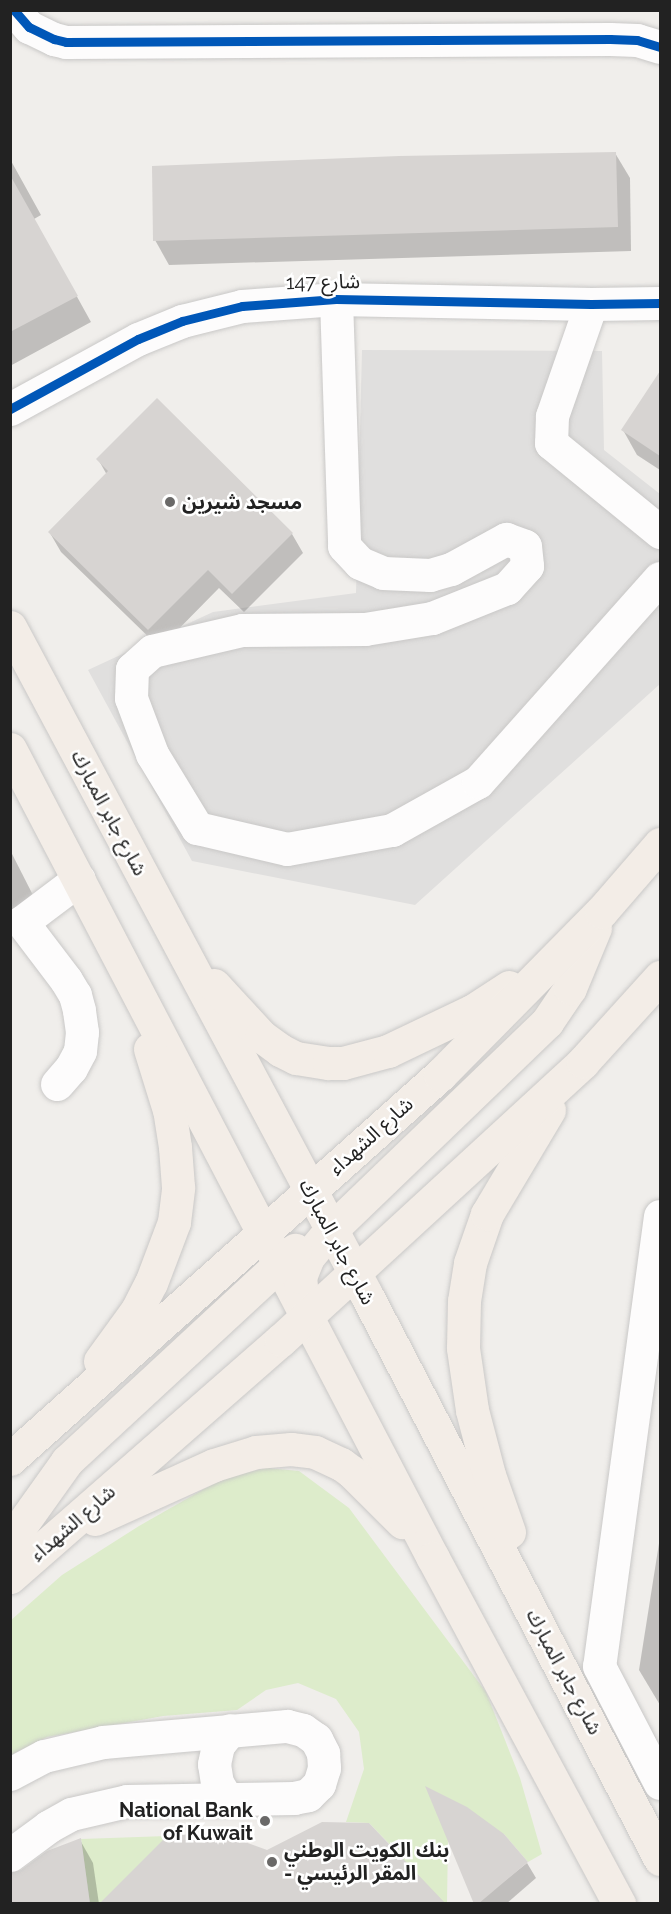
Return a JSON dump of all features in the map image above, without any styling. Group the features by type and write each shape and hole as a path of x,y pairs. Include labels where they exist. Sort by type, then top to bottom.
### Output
{"main road":[{"name":"شارع جابر المبارك","path":"10,627 355,1273 660,1859"},
{"path":"10,749 433,1558 619,1904"},
{"name":"شارع الشهداء","path":"20,1451 440,1075 602,912 660,844"},
{"path":"306,1317 299,1291 302,1270 308,1257 331,1230 547,1022 570,988 602,912"},
{"path":"167,924 221,994 261,1036 296,1058 329,1063 343,1063 388,1051 472,1011 574,941"},
{"path":"20,1451 95,1366 137,1310 151,1283 174,1222 177,1168 169,1110 153,1059 106,932"},
{"name":"شارع الشهداء","path":"10,1577 355,1273 583,1062 660,977"},
{"path":"549,1643 480,1446 467,1377 462,1321 470,1263 487,1214 538,1126 583,1062"},
{"path":"10,1541 67,1461 280,1265 309,1232 313,1210 310,1191"},
{"path":"52,1542 126,1504 214,1465 256,1452 291,1449 328,1456 352,1472 403,1523 433,1558"}],"street":[{"path":"14,10 29,27 66,42 610,39 637,40 660,47"},
{"path":"336,299 344,546 360,563 382,573 430,575 451,569 506,539 525,546 527,566 507,588 432,618 365,629 242,630 152,651 132,669 131,698 152,754 197,828 287,849 392,830 478,782 660,578"},
{"name":"شارع 147","path":"10,409 138,339 182,321 242,306 336,299 591,304 660,303"},
{"path":"591,304 552,416 551,443 660,532"},
{"path":"57,1084 71,1068 80,1051 82,1032 79,1010 66,980 22,922 79,879"},
{"path":"660,1216 599,1666 660,1783"},
{"path":"549,1643 599,1666"},
{"path":"10,1774 44,1756 67,1749 136,1737 287,1726 303,1730 316,1739 323,1753 324,1768 319,1784 308,1795 278,1800 127,1802 82,1811 48,1827 10,1854"},
{"path":"226,1799 217,1783 214,1764 218,1745 230,1730"}],"green space":[{"path":"267,1468 299,1471 349,1508 486,1692 520,1778 542,1854 528,1862 504,1834 448,1841 447,1903 414,1903 414,1894 400,1855 369,1823 346,1822 364,1769 359,1732 336,1699 298,1683 266,1690 237,1710 163,1716 47,1737 11,1755 10,1621 62,1575 139,1526 225,1477"},
{"path":"167,1836 129,1904 90,1903 81,1839"}],"shaded area":[{"path":"362,350 602,351 604,450 660,494 660,684 415,905 192,861 88,670 213,612 356,593"}],"building":[{"path":"616,152 618,227 153,241 152,166 399,156"},
{"path":"10,175 78,296 10,332"},
{"path":"660,371 660,456 621,430"},
{"name":"مسجد شيرين","path":"157,398 293,533 232,594 208,570 148,630 48,532 108,471 96,459"},
{"path":"425,1786 467,1807 504,1834 528,1862 478,1904 474,1904"},
{"name":"بنك الكويت الوطني - المقر الرئيسي","path":"322,1822 369,1823 446,1904 99,1904 167,1836 217,1832 267,1850"},
{"path":"81,1838 90,1904 10,1904 10,1873 21,1870 47,1851"}],"cycle path":[{"path":"14,10 29,27 66,42 610,39 637,40 660,47"},
{"path":"10,409 138,339 182,321 242,306 336,299 591,304 660,303"}],"place":[{"name":"مسجد شيرين","path":"170,502"},
{"name":"National Bank of Kuwait","path":"265,1821"},
{"name":"بنك الكويت الوطني - المقر الرئيسي","path":"272,1862"}]}
